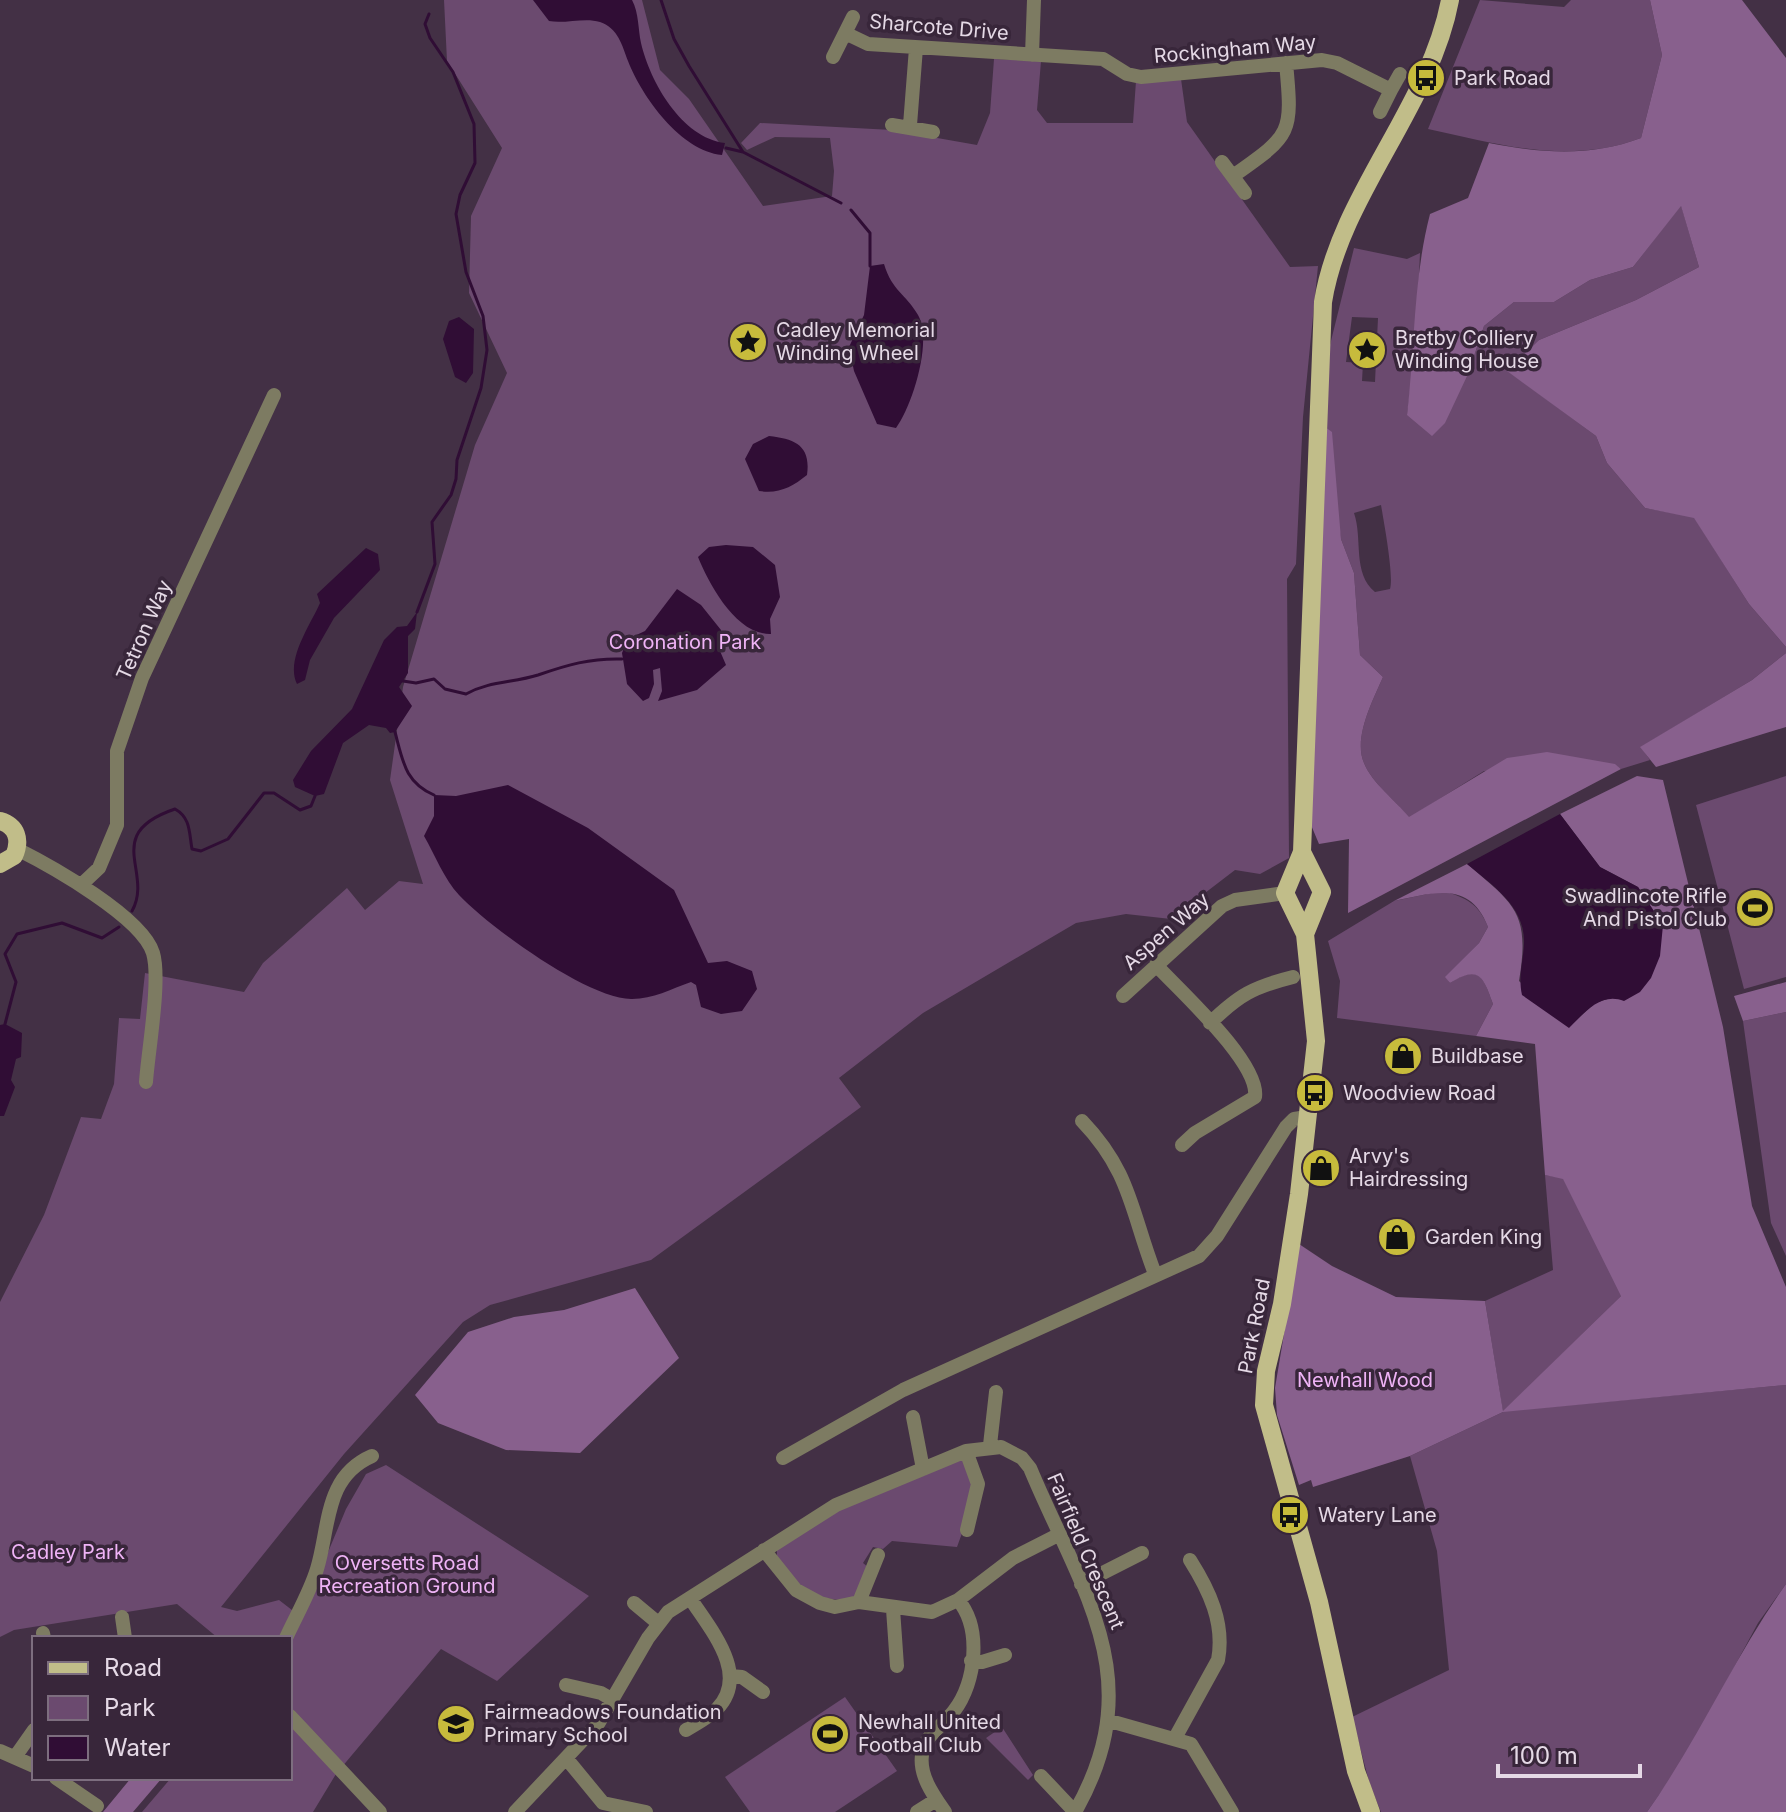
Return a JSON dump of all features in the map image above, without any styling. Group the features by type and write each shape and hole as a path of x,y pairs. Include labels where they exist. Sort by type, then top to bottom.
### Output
{"main road":[{"name":"Park Road","path":"1371,1812 1356,1771 1319,1602 1264,1405 1266,1371 1282,1304 1316,1041 1305,934 1290,892 1302,852 1312,535 1326,281 1337,248 1437,41 1450,0"},
{"path":"0,821 13,828 17,849 8,861 0,864"},
{"name":"Park Road","path":"1302,852 1322,892 1305,934"},
{"path":"1314,875 1302,872 1290,892 1305,909 1317,903"}],"street":[{"path":"1032,55 1034,0"},
{"name":"Sharcote Drive","path":"833,57 853,17"},
{"name":"Sharcote Drive","path":"845,33 868,44 1032,55"},
{"path":"910,125 916,48"},
{"name":"Rockingham Way","path":"1032,55 1103,59 1127,74 1141,77 1330,61 1391,90"},
{"path":"1233,176 1272,149 1287,128 1291,110 1286,63"},
{"path":"1380,112 1400,74"},
{"path":"892,125 910,125 933,132"},
{"path":"1222,162 1245,193"},
{"name":"Tetron Way","path":"81,885 99,868 117,825 117,751 142,678 274,395"},
{"path":"17,849 81,885 142,935 152,950 155,973 146,1082"},
{"name":"Aspen Way","path":"1123,996 1222,906 1235,900 1290,892"},
{"path":"1156,965 1244,1062 1256,1086 1255,1097 1195,1133 1182,1145"},
{"path":"1210,1023 1237,997 1255,986 1293,977"},
{"path":"783,1458 903,1390 1155,1274 1184,1264 1208,1247 1286,1127 1294,1119 1307,1117"},
{"path":"1082,1121 1112,1154 1126,1181 1155,1274"},
{"path":"515,1812 592,1731 658,1623 690,1598 836,1505 966,1451 990,1445 996,1392"},
{"path":"913,1417 923,1469"},
{"name":"Fairfield Crescent","path":"990,1445 1011,1451 1030,1468 1081,1584 1107,1654 1110,1721 1087,1791 1075,1812"},
{"path":"966,1451 978,1484 967,1530"},
{"path":"287,1636 317,1569 325,1519 334,1495 346,1473 372,1456"},
{"path":"764,1550 796,1590 809,1598 835,1607 859,1602 932,1612 958,1600 1013,1558 1058,1535"},
{"path":"1081,1584 1142,1553"},
{"path":"859,1602 878,1555"},
{"path":"1175,1738 1218,1660 1221,1647 1214,1597 1190,1560"},
{"path":"686,1730 716,1710 727,1696 730,1676 722,1645 690,1598"},
{"path":"917,1812 940,1806 924,1776 922,1754 931,1733 962,1699 971,1661 972,1622 958,1600"},
{"path":"634,1603 658,1623"},
{"path":"893,1609 897,1666"},
{"path":"122,1617 125,1636"},
{"path":"971,1661 982,1662 1005,1655"},
{"path":"730,1676 742,1677 763,1692"},
{"path":"566,1685 601,1693 613,1700"},
{"path":"292,1718 380,1812"},
{"path":"1110,1721 1191,1744 1200,1754 1232,1812"},
{"path":"15,1757 32,1733"},
{"path":"0,1751 32,1765"},
{"path":"566,1758 592,1793 613,1810 646,1812"},
{"path":"1041,1776 1075,1812"},
{"path":"59,1780 97,1806"}],"green space":[{"path":"444,0 642,0 660,70 689,99 763,206 832,196 834,171 830,138 775,137 747,150 741,143 760,123 892,130 977,145 990,113 994,59 1041,61 1037,110 1047,123 1133,123 1136,81 1181,79 1187,122 1290,267 1318,266 1303,417 1296,564 1287,579 1289,858 1260,874 1235,870 1171,919 1126,914 1076,923 923,1013 839,1078 861,1107 651,1260 490,1305 463,1322 344,1454 221,1607 237,1611 279,1600 301,1617 346,1509 366,1474 386,1465 589,1596 497,1681 441,1649 336,1774 313,1812 142,1812 169,1780 292,1780 292,1636 216,1636 177,1604 14,1630 0,1637 0,1302 44,1215 81,1117 101,1119 114,1084 119,1018 140,1019 145,973 244,992 263,963 347,888 365,910 399,881 423,884 390,780 403,687 475,445 507,373 469,293 471,216 502,148 447,61"},
{"path":"1480,0 1564,7 1571,0 1650,0 1662,55 1641,138 1588,150 1535,150 1428,129"},
{"path":"1650,0 1742,0 1786,58 1786,647 1749,604 1694,518 1645,508 1607,463 1596,436 1507,371 1539,340 1636,300 1699,267 1681,206 1633,267 1590,280 1554,302 1514,302 1484,326 1468,374 1445,423 1432,436 1407,415 1417,288 1430,214 1468,198 1489,143 1528,149 1585,151 1641,138 1662,55"},
{"path":"1681,205 1699,267 1636,300 1539,340 1508,371 1596,436 1607,463 1645,508 1694,517 1749,604 1786,647 1786,653 1752,680 1641,747 1650,760 1621,769 1614,764 1484,771 1409,818 1373,778 1361,753 1366,719 1383,677 1360,655 1354,573 1341,539 1325,427 1330,345 1354,248 1407,259 1420,253 1416,345 1407,415 1468,374 1484,326 1514,302 1554,302 1590,280 1633,267","holes":["1352,317 1378,318 1375,382 1362,381 1363,363 1346,362","1381,505 1391,582 1390,589 1375,592 1363,575 1354,513"]},
{"path":"1325,427 1332,432 1341,539 1354,573 1360,655 1383,677 1366,719 1361,742 1364,763 1378,785 1409,817 1507,758 1547,752 1615,764 1621,769 1348,913 1349,839 1319,844 1311,825"},
{"path":"1786,653 1786,727 1656,767 1640,747 1752,680"},
{"name":"Newhall Wood","path":"1637,776 1663,780 1723,1027 1752,1206 1786,1287 1786,1385 1503,1412 1410,1456 1313,1487 1311,1480 1299,1485 1277,1415 1275,1388 1299,1244 1332,1266 1396,1297 1485,1301 1503,1411 1621,1296 1563,1179 1545,1175 1535,1044 1476,1036 1493,1004 1483,980 1474,974 1450,983 1445,977 1479,943 1488,927 1480,912 1471,902 1449,893 1394,901 1467,864 1508,901 1516,913 1522,940 1519,981 1569,1027 1595,1003 1614,997 1663,925 1638,887 1600,867 1560,814"},
{"name":"Swadlincote Rifle And Pistol Club","path":"1786,776 1786,977 1744,989 1696,805"},
{"path":"1442,891 1471,903 1488,927 1479,943 1446,977 1450,983 1468,974 1483,980 1493,1004 1476,1036 1337,1018 1340,981 1328,941 1394,901"},
{"path":"1786,982 1786,1012 1743,1021 1734,996"},
{"path":"1786,1012 1786,1256 1771,1223 1743,1021"},
{"path":"1545,1175 1563,1178 1622,1295 1504,1411 1786,1385 1786,1584 1758,1623 1685,1758 1647,1812 1381,1812 1370,1785 1352,1717 1449,1670 1437,1551 1410,1456 1503,1412 1485,1301 1553,1270"},
{"path":"635,1288 679,1358 580,1453 506,1450 438,1423 415,1395 468,1332 514,1317 564,1310"},
{"path":"966,1457 971,1491 968,1514 957,1547 892,1541 883,1549 873,1547 863,1563 869,1568 853,1600 827,1598 809,1591 793,1578 777,1558 777,1547 831,1513"},
{"path":"1786,1584 1786,1812 1647,1812 1767,1612"},
{"name":"Newhall United Football Club","path":"845,1697 897,1771 835,1812 750,1812 725,1777"},
{"path":"1002,1727 1033,1775 1028,1780 986,1738"},
{"path":"129,1780 160,1780 133,1812 103,1812"}],"water":[{"path":"533,0 632,0 645,58 660,90 670,106 695,131 725,143 722,155 692,144 665,120 634,75 611,28 594,21 549,21"},
{"path":"884,264 922,326 919,373 896,428 877,424 854,371 849,347 864,315 870,266"},
{"path":"459,317 474,329 473,373 466,383 455,377 443,339 449,321"},
{"path":"769,436 787,439 800,446 807,457 807,475 785,489 759,491 745,459 753,444"},
{"path":"709,547 753,547 775,565 780,597 770,619 771,634 758,632 735,617 709,581 698,557"},
{"path":"366,548 378,554 380,570 334,618 310,660 305,680 297,684 294,664 320,603 317,594"},
{"path":"677,589 701,605 721,630 720,651 726,665 697,690 658,701 662,691 660,668 653,670 654,684 649,698 643,701 627,684 622,653 628,639 645,631"},
{"path":"417,612 415,629 408,636 408,673 399,687 412,706 395,732 369,725 343,743 324,794 315,796 295,787 293,780 311,751 352,709 384,640 397,627 407,626"},
{"path":"508,785 588,828 674,890 708,963 727,961 752,971 757,989 742,1011 721,1014 701,1007 696,985 691,982 640,999 613,996 591,988 515,942 459,895 424,836 434,816 434,795 456,796"},
{"path":"1560,814 1600,867 1638,887 1663,925 1660,956 1651,978 1640,992 1624,1001 1601,1001 1569,1028 1522,995 1524,944 1519,919 1506,898 1467,864"},
{"path":"5,1024 22,1033 21,1057 16,1059 11,1080 15,1087 4,1116 0,1116 0,1025"}],"waterway":[{"path":"661,0 674,39 743,152 841,203"},
{"path":"417,612 435,564 432,522 451,495 457,460 481,388 487,350 483,316 466,272 456,214 460,195 475,163 474,124 453,72 430,38 425,24 429,14"},
{"path":"726,148 743,152"},
{"path":"851,210 870,233 870,266"},
{"path":"403,681 416,683 434,679 445,689 466,694 579,663 622,659"},
{"path":"395,732 403,762 411,777 434,795"},
{"path":"132,911 138,882 135,842 140,830 153,819 175,809 187,821 192,849 201,851 228,839 264,793 274,793 300,810 311,806 315,796"},
{"path":"5,1024 16,982 5,954 17,934 62,923 102,938 119,927"}],"place":[{"name":"Park Road","path":"1426,78"},
{"name":"Cadley Memorial Winding Wheel","path":"748,342"},
{"name":"Bretby Colliery Winding House","path":"1367,350"},
{"name":"Swadlincote Rifle And Pistol Club","path":"1755,908"},
{"name":"Buildbase","path":"1403,1056"},
{"name":"Woodview Road","path":"1315,1093"},
{"name":"Arvy's Hairdressing","path":"1321,1168"},
{"name":"Garden King","path":"1397,1237"},
{"name":"Watery Lane","path":"1290,1515"},
{"name":"Fairmeadows Foundation Primary School","path":"456,1724"},
{"name":"Newhall United Football Club","path":"830,1734"}],"park label":[{"name":"Coronation Park","path":"685,642"},
{"name":"Cadley Park","path":"68,1552"},
{"name":"Oversetts Road Recreation Ground","path":"407,1574"}]}
